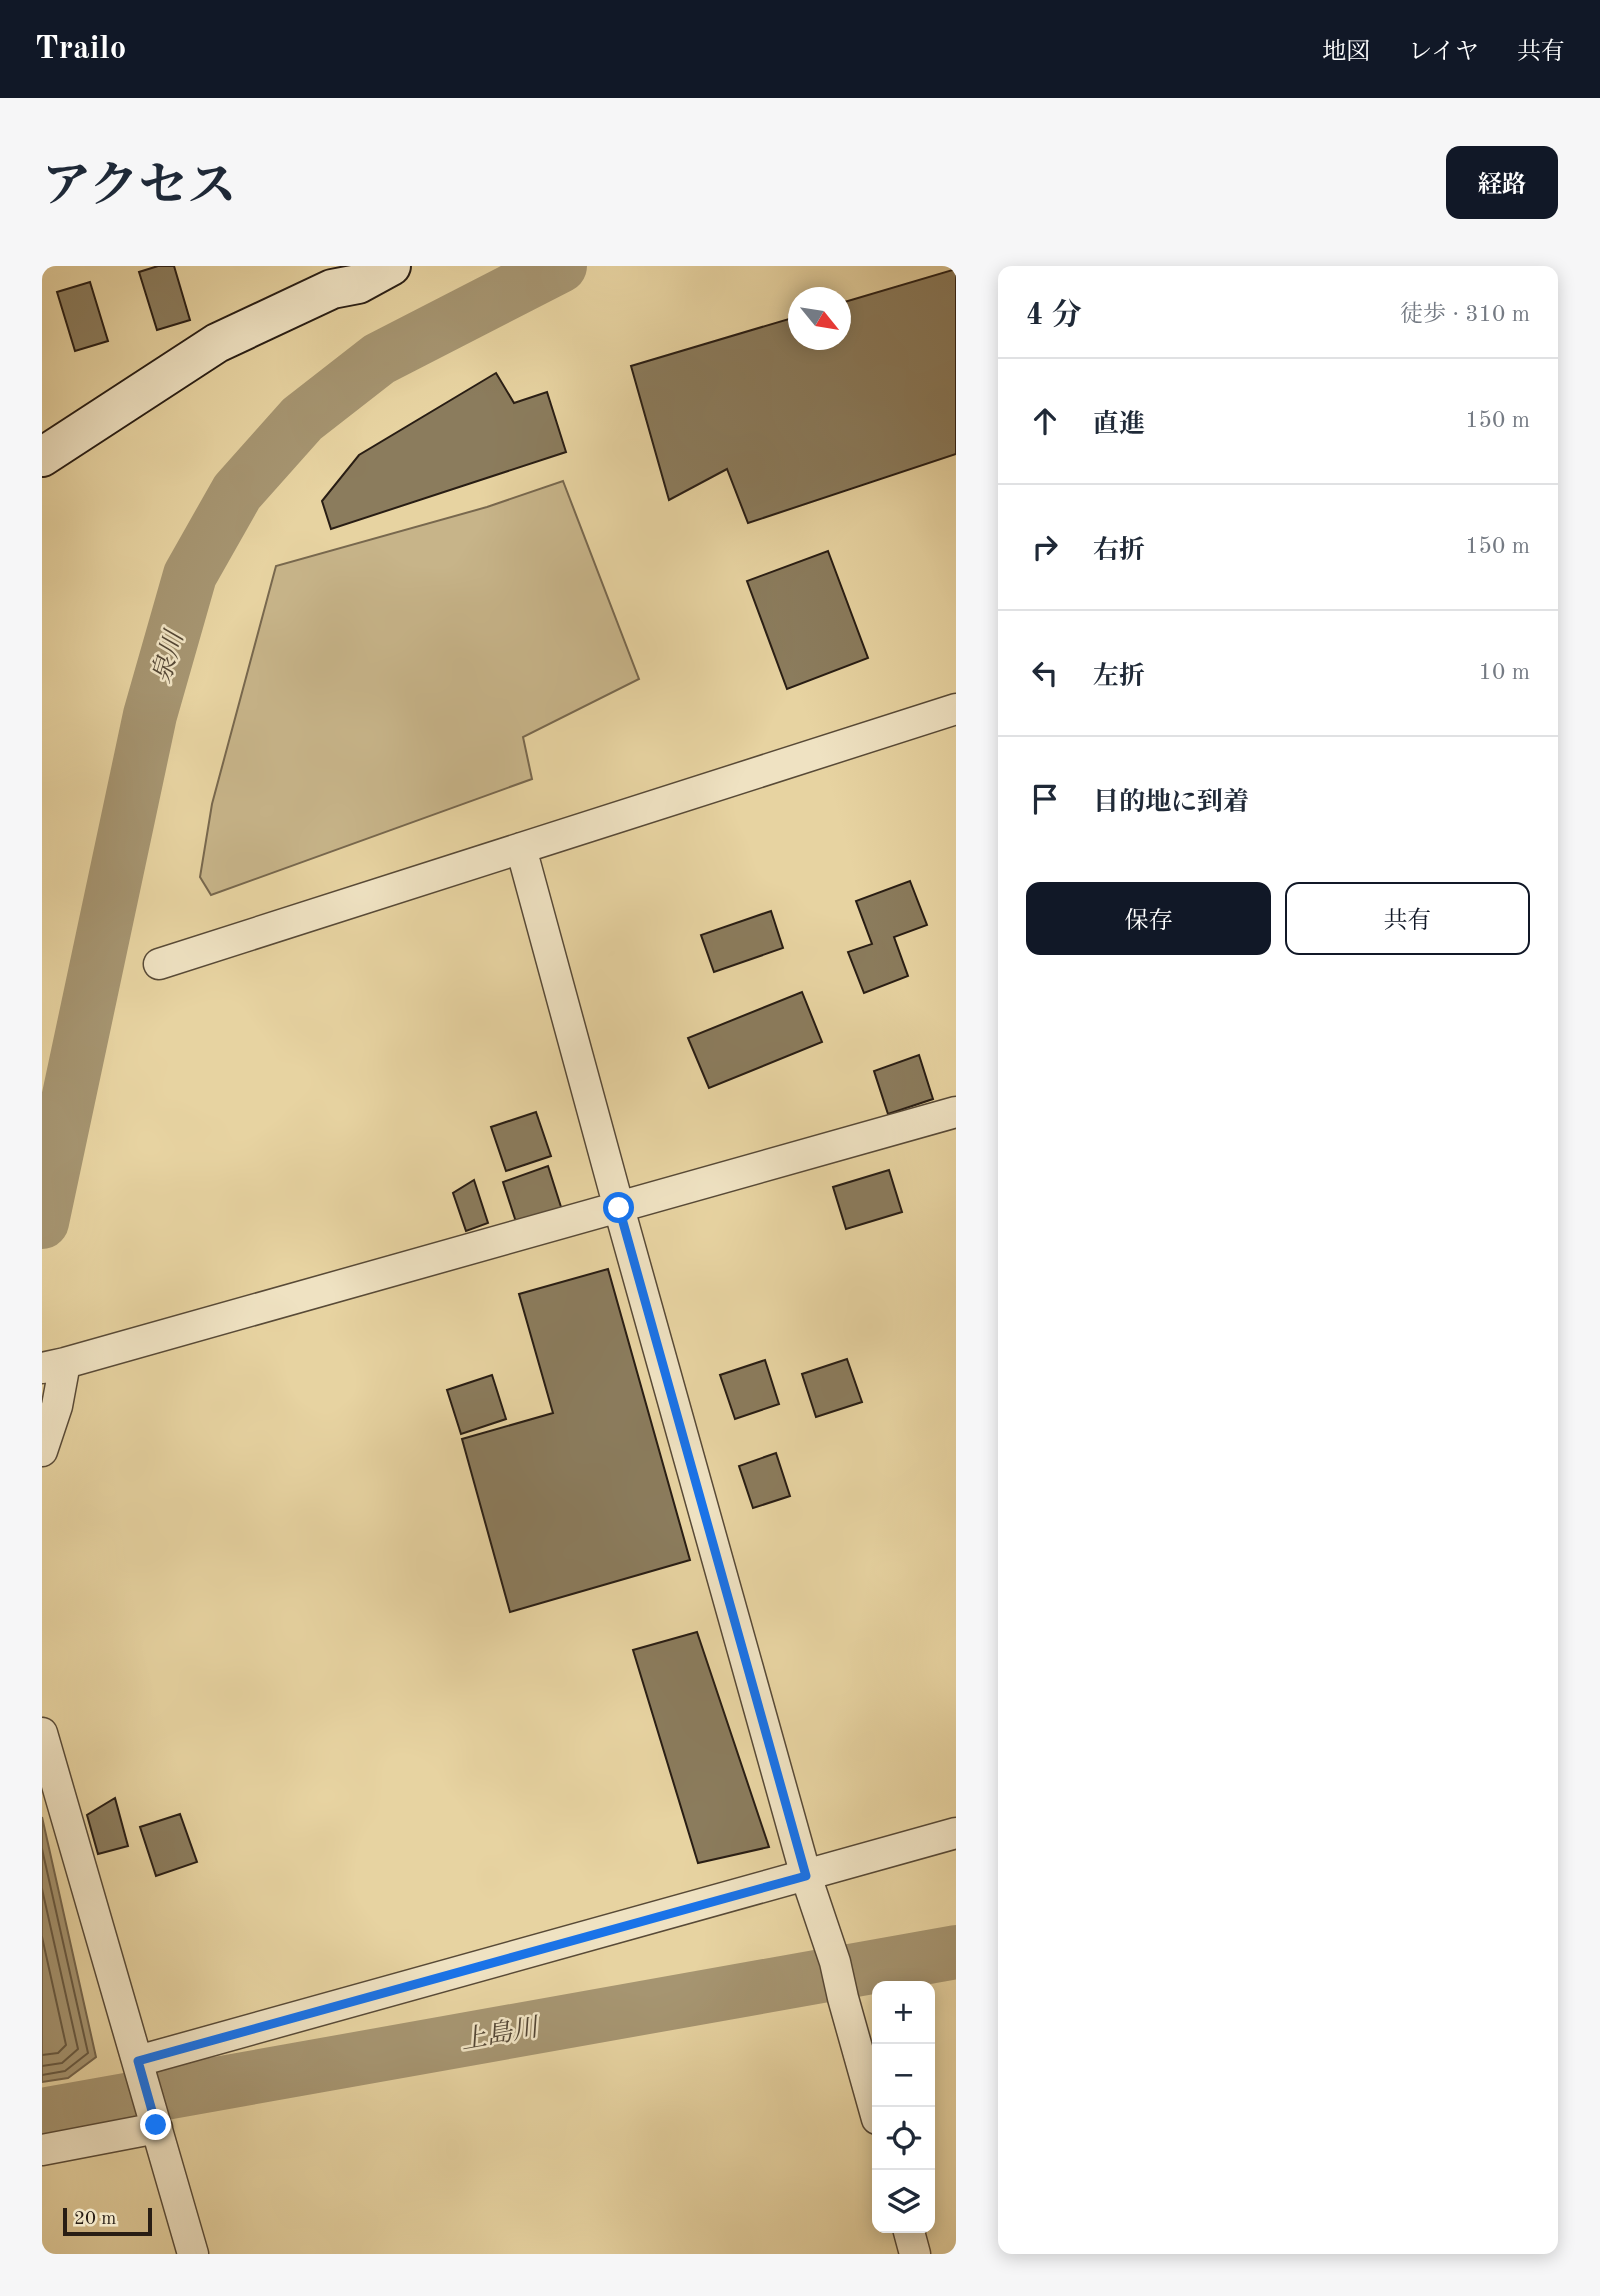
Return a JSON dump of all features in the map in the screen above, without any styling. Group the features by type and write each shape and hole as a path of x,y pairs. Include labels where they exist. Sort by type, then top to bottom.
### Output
{"street":[{"path":"42,457 217,343 329,278 358,284 391,266"},
{"path":"159,964 956,709"},
{"path":"521,848 806,1876 835,1962 874,2107"},
{"path":"42,1451 57,1406 53,1365 956,1112"},
{"path":"42,1733 192,2254"},
{"path":"138,2062 956,1833"},
{"path":"42,2150 156,2126"},
{"path":"909,2233 915,2254"}],"shaded area":[{"path":"563,481 639,679 523,737 532,779 211,895 200,877 212,804 276,566 487,507"}],"water":[{"path":"42,1817 96,2057 68,2078 42,2082"}],"building":[{"path":"158,266 174,266 190,320 157,330 139,272"},
{"path":"956,269 956,454 748,523 727,469 669,500 631,366 788,319 788,350 851,350 851,300"},
{"path":"90,282 108,341 75,351 57,292"},
{"path":"496,373 514,403 547,392 566,452 331,529 322,501 359,455"},
{"path":"828,551 868,658 787,689 747,581"},
{"path":"910,881 927,925 894,937 908,976 864,993 848,952 872,944 856,901"},
{"path":"771,911 783,948 714,972 701,935"},
{"path":"802,992 822,1042 709,1088 688,1038"},
{"path":"919,1055 933,1099 888,1114 874,1071"},
{"path":"536,1112 551,1156 506,1171 491,1127"},
{"path":"548,1166 562,1210 517,1225 503,1182"},
{"path":"889,1170 902,1212 846,1229 833,1187"},
{"path":"474,1180 488,1223 466,1231 453,1193"},
{"path":"608,1269 690,1560 510,1612 462,1439 553,1413 519,1294"},
{"path":"847,1359 862,1402 816,1417 802,1374"},
{"path":"765,1360 779,1404 735,1419 720,1375"},
{"path":"492,1375 506,1419 461,1434 447,1390"},
{"path":"776,1453 790,1496 753,1508 739,1466"},
{"path":"697,1632 769,1847 698,1863 633,1650"},
{"path":"115,1798 128,1846 98,1854 87,1815"},
{"path":"180,1814 197,1862 156,1876 140,1827"}],"waterway":[{"name":"泉川","path":"42,1222 150,715 190,575 237,492 302,419 379,359 560,266"},
{"name":"上島川","path":"42,2115 956,1952"}],"route":[{"path":"156,2125 138,2061 806,1876 619,1208"}]}
